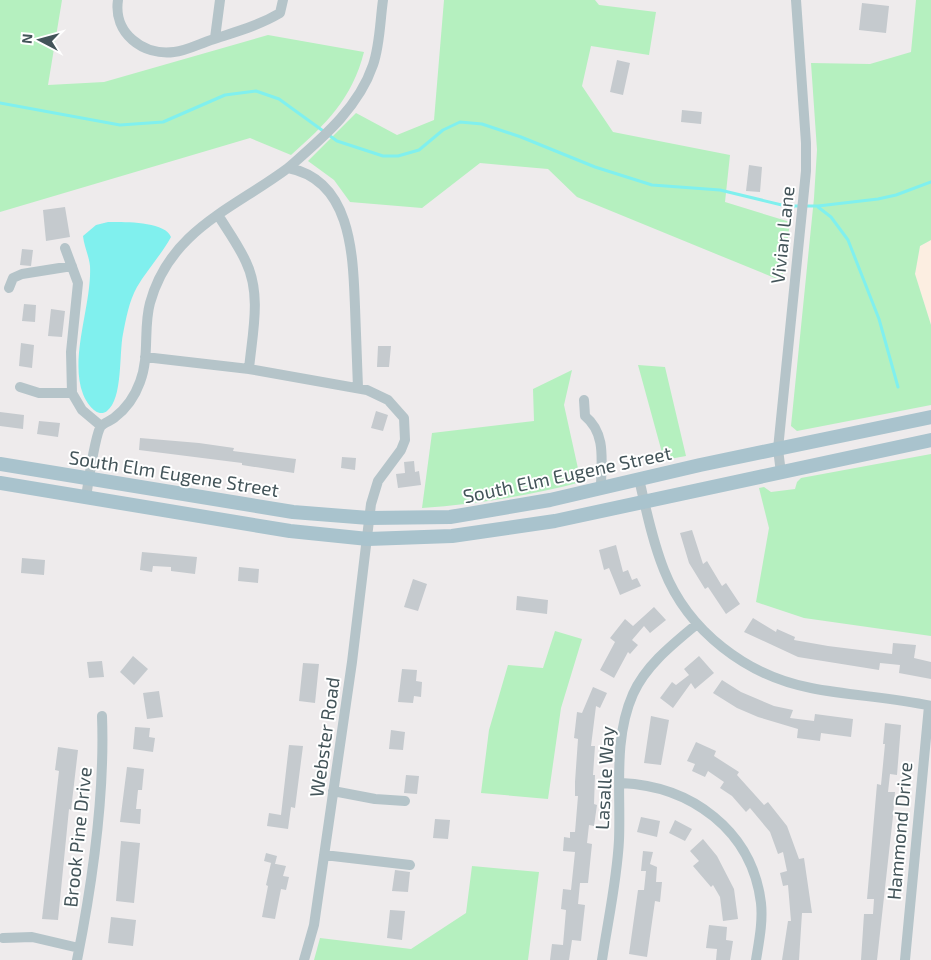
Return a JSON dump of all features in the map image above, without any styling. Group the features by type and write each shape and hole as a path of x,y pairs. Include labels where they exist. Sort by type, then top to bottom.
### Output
{"main road":[{"name":"South Elm Eugene Street","path":"0,464 292,512 369,518 450,517 513,508 639,478 931,417"},
{"name":"South Elm Eugene Street","path":"0,483 290,531 368,539 452,536 506,530 931,440"}],"street":[{"path":"118,0 118,17 124,32 129,38 146,48 160,52 175,52 249,29 280,14 283,0"},
{"path":"215,38 220,0"},
{"path":"86,497 101,426 118,414 132,398 140,383 145,357 148,310 163,273 186,239 288,168 347,112 366,84 375,58 383,0"},
{"name":"Vivian Lane","path":"781,473 778,449 806,171 806,143 796,0"},
{"path":"288,168 306,174 326,188 346,226 353,260 358,388"},
{"path":"218,215 247,263 254,285 255,302 249,370"},
{"path":"66,248 78,283 72,352 72,393 82,410 101,426"},
{"path":"9,288 13,278 22,274 72,266"},
{"name":"Webster Road","path":"145,357 249,370 358,388 376,393 396,407 404,418 406,432 401,450 378,482 369,518 368,539 334,791 314,925 304,960"},
{"path":"20,387 39,394 72,393"},
{"path":"584,400 585,416 593,422 600,438 601,488"},
{"path":"639,478 652,534 664,571 697,624 736,658 765,674 790,683 930,706"},
{"name":"Lasalle Way","path":"602,960 614,886 620,782 620,738 626,714 634,692 645,674 662,655 697,624"},
{"name":"Hammond Drive","path":"905,960 930,706"},
{"name":"Brook Pine Drive","path":"77,960 91,889 103,755 102,716"},
{"path":"620,782 645,784 684,796 723,824 733,836 750,862 758,883 761,904 761,933 756,960"},
{"path":"334,791 375,799 405,801"},
{"path":"324,856 410,866"},
{"path":"2,938 32,937 80,948"}],"shaded area":[{"path":"931,240 931,325 915,274 920,246"}],"green space":[{"path":"0,0 62,0 48,85 104,82 268,35 364,52 352,84 336,110 291,155 250,138 0,212"},
{"path":"444,0 595,0 599,5 656,12 649,55 591,46 582,86 613,132 730,155 725,202 790,222 782,281 577,197 548,169 480,163 422,208 350,202 334,180 308,161 356,113 397,135 434,120"},
{"path":"916,0 931,0 931,240 920,246 915,274 931,325 931,405 797,431 791,426 814,198 817,150 811,63 870,64 911,52"},
{"path":"638,365 665,367 686,456 664,460"},
{"path":"572,370 564,405 581,482 502,499 422,508 432,433 534,421 533,389"},
{"path":"931,454 931,636 804,618 756,602 769,528 759,488 764,487 771,492 795,489 797,482 801,478"},
{"path":"555,631 582,639 561,708 548,799 481,793 489,730 508,665 543,668"},
{"path":"472,866 539,872 528,960 314,960 320,938 411,949 466,913"}],"water":[{"path":"108,222 152,225 161,228 171,237 137,287 132,298 123,334 120,375 116,397 107,411 99,413 87,401 79,380 78,364 90,281 90,266 83,236 96,225"}],"building":[{"path":"862,3 889,6 886,33 859,30"},
{"path":"617,60 630,63 623,95 610,92"},
{"path":"682,110 702,112 701,124 681,122"},
{"path":"749,165 762,167 760,192 746,191"},
{"path":"65,207 70,237 46,241 43,210"},
{"path":"22,249 33,250 31,266 20,265"},
{"path":"24,304 36,305 35,322 22,321"},
{"path":"51,309 65,311 62,337 48,336"},
{"path":"21,343 34,345 32,368 19,366"},
{"path":"378,346 391,346 389,367 377,367"},
{"path":"376,411 388,415 383,431 371,428"},
{"path":"0,412 24,415 23,429 0,426"},
{"path":"39,421 60,423 58,437 37,434"},
{"path":"140,438 199,443 234,448 233,451 296,459 294,473 242,465 242,463 139,450"},
{"path":"342,457 356,458 355,470 341,468"},
{"path":"414,461 415,472 419,471 421,485 398,488 396,474 405,473 404,462"},
{"path":"692,530 703,564 707,561 722,586 726,583 740,604 726,614 708,587 705,589 689,563 680,533"},
{"path":"616,545 623,572 628,570 632,580 637,578 641,586 620,595 609,568 604,570 599,550"},
{"path":"142,552 197,557 195,574 171,571 171,567 153,566 152,572 140,570"},
{"path":"22,558 45,560 44,575 21,573"},
{"path":"239,567 259,569 258,583 238,581"},
{"path":"413,579 427,584 418,611 404,607"},
{"path":"517,596 548,600 547,614 516,610"},
{"path":"654,607 666,620 650,633 644,626 632,640 638,645 630,654 628,652 614,678 600,670 615,642 610,638 625,619 633,626"},
{"path":"753,618 776,632 777,629 795,637 794,640 828,646 892,654 893,643 916,645 914,658 931,662 931,679 899,673 900,665 880,663 879,670 798,657 744,632"},
{"path":"133,656 148,669 134,685 120,672"},
{"path":"699,656 714,673 695,689 691,683 673,708 660,698 672,682 676,685 689,675 684,669"},
{"path":"102,661 104,677 89,678 87,662"},
{"path":"303,663 319,664 315,703 299,701"},
{"path":"402,669 417,670 416,681 422,682 421,697 414,696 413,703 398,702"},
{"path":"722,680 741,692 774,706 793,710 790,718 814,721 815,714 853,719 851,737 821,733 820,741 797,738 798,729 758,717 737,708 713,693"},
{"path":"593,687 607,693 600,708 596,706 591,746 595,746 593,775 595,775 594,804 597,805 594,826 589,825 587,843 592,844 588,883 580,883 578,904 585,905 581,941 572,940 569,960 550,960 552,944 563,945 566,910 561,909 563,889 571,890 575,852 563,851 564,837 570,838 570,832 575,832 578,796 575,796 575,782 578,739 574,738 577,712 582,713"},
{"path":"159,691 163,717 147,719 143,693"},
{"path":"651,716 669,720 661,765 644,763"},
{"path":"885,723 901,725 897,775 890,774 888,792 895,792 893,816 877,960 861,960 864,914 873,914 874,899 867,899 877,784 881,785"},
{"path":"135,727 150,728 149,737 155,738 153,752 133,749"},
{"path":"391,730 405,732 403,750 389,749"},
{"path":"696,742 716,751 714,756 739,772 737,775 764,805 768,802 787,826 799,859 804,858 812,913 802,913 799,960 782,960 788,921 791,921 788,885 783,886 780,873 787,871 783,852 778,854 770,832 750,808 746,812 732,796 720,788 724,782 708,771 705,777 692,771 695,764 687,761"},
{"path":"289,745 303,746 295,808 291,807 288,829 267,826 269,813 281,815"},
{"path":"58,747 78,750 71,810 69,809 58,920 42,919 59,771 55,770"},
{"path":"127,767 144,769 142,790 138,790 136,809 141,809 140,824 120,822"},
{"path":"406,775 419,776 417,794 404,793"},
{"path":"641,817 660,821 657,837 637,832"},
{"path":"435,819 450,820 448,839 433,838"},
{"path":"675,820 692,829 685,841 669,833"},
{"path":"703,839 717,856 734,889 738,919 723,921 720,897 713,885 711,887 693,866 699,861 690,851"},
{"path":"121,841 140,843 134,903 116,901"},
{"path":"643,851 653,852 650,864 657,867 656,882 662,882 660,902 655,901 647,957 629,954 638,890 644,890 646,871 641,871"},
{"path":"266,853 277,856 275,864 264,861"},
{"path":"271,863 286,866 283,876 289,877 286,890 281,889 275,919 262,917"},
{"path":"395,870 410,872 408,892 392,891"},
{"path":"390,910 405,911 402,940 387,938"},
{"path":"111,917 136,920 133,946 108,943"},
{"path":"709,925 727,927 726,940 733,941 730,960 716,960 717,949 706,948"}],"waterway":[{"path":"0,103 120,125 163,122 225,95 256,91 279,99 337,141 383,156 398,156 419,150 443,130 460,122 482,124 521,137 595,167 652,185 720,190 786,206 818,206 878,199 896,195 931,182"},
{"path":"818,207 831,217 848,240 879,319 898,387"}]}
